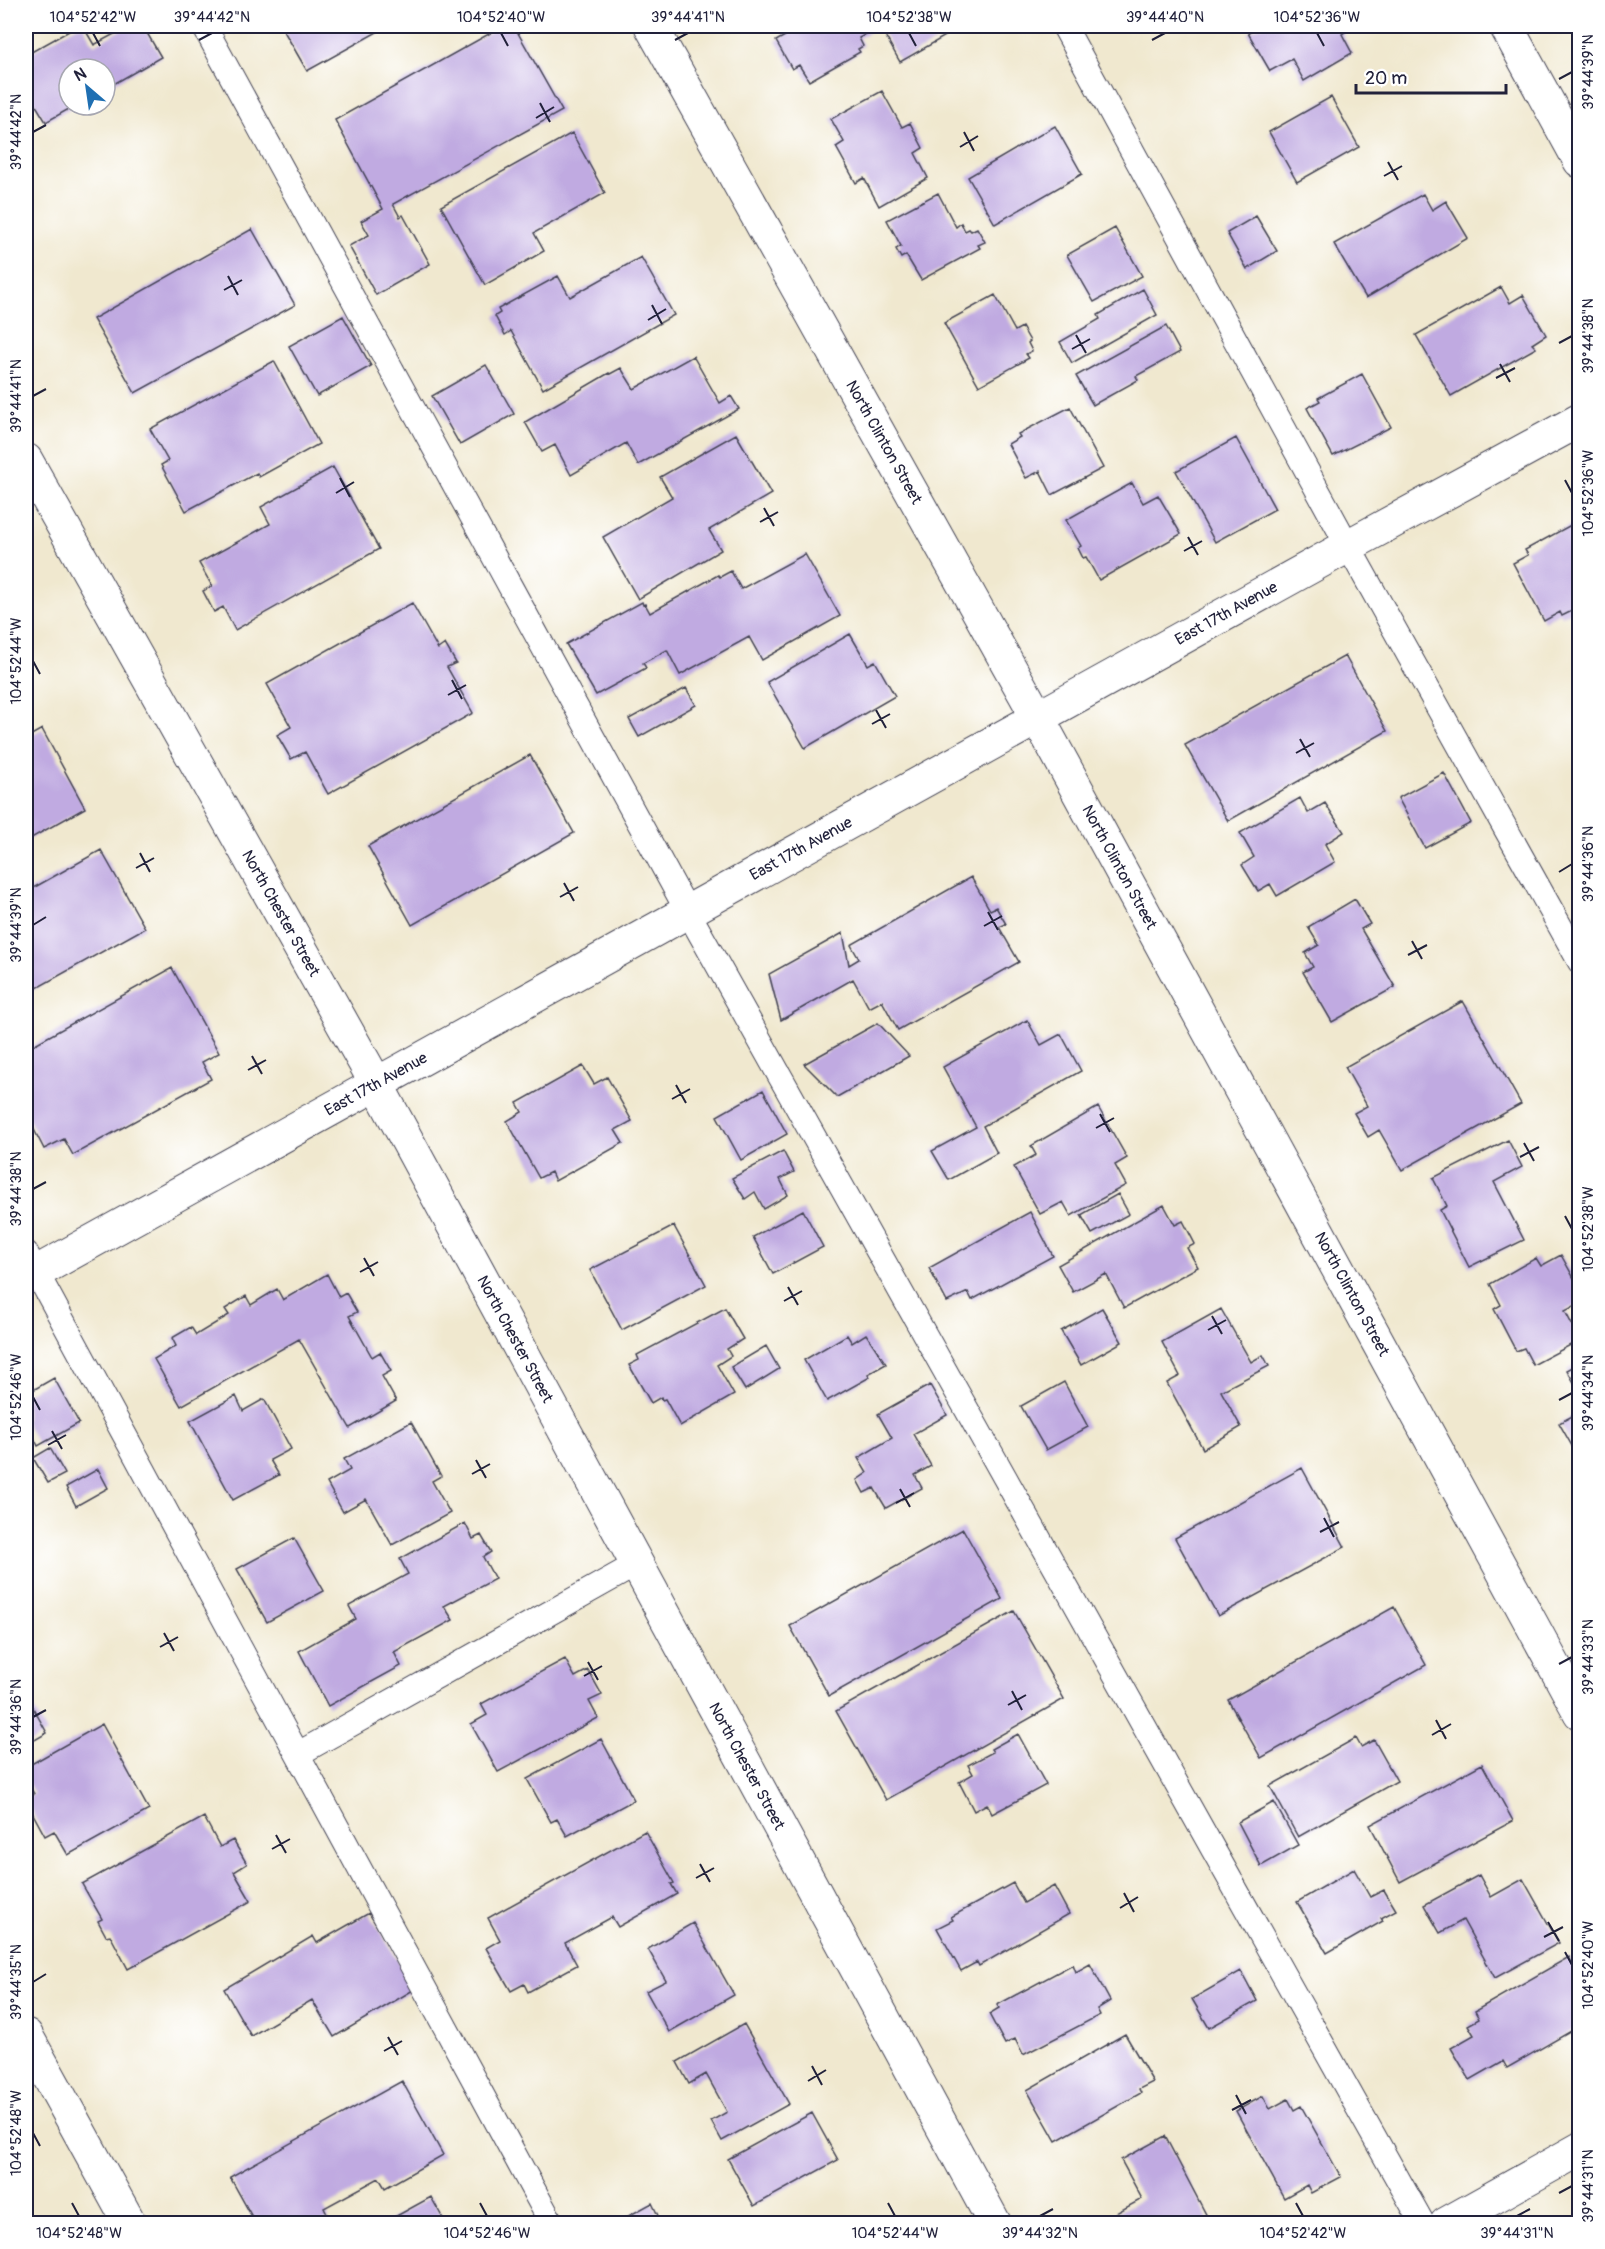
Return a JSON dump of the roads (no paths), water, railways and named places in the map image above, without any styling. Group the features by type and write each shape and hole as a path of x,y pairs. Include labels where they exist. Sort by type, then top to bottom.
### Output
{"street":[{"name":"North Clinton Street","path":"651,26 1038,718 1580,1713"},
{"path":"1506,26 1580,161"},
{"name":"East 17th Avenue","path":"29,1267 376,1083 1580,420"},
{"name":"North Chester Street","path":"26,460 376,1083 995,2223"},
{"path":"26,2035 130,2223"},
{"path":"1446,2223 1580,2150"}],"lane":[{"path":"204,26 688,912 1423,2223"},
{"path":"1064,26 1348,546 1580,962"},
{"path":"29,1267 298,1754 552,2223"},
{"path":"298,1754 637,1564"}]}
